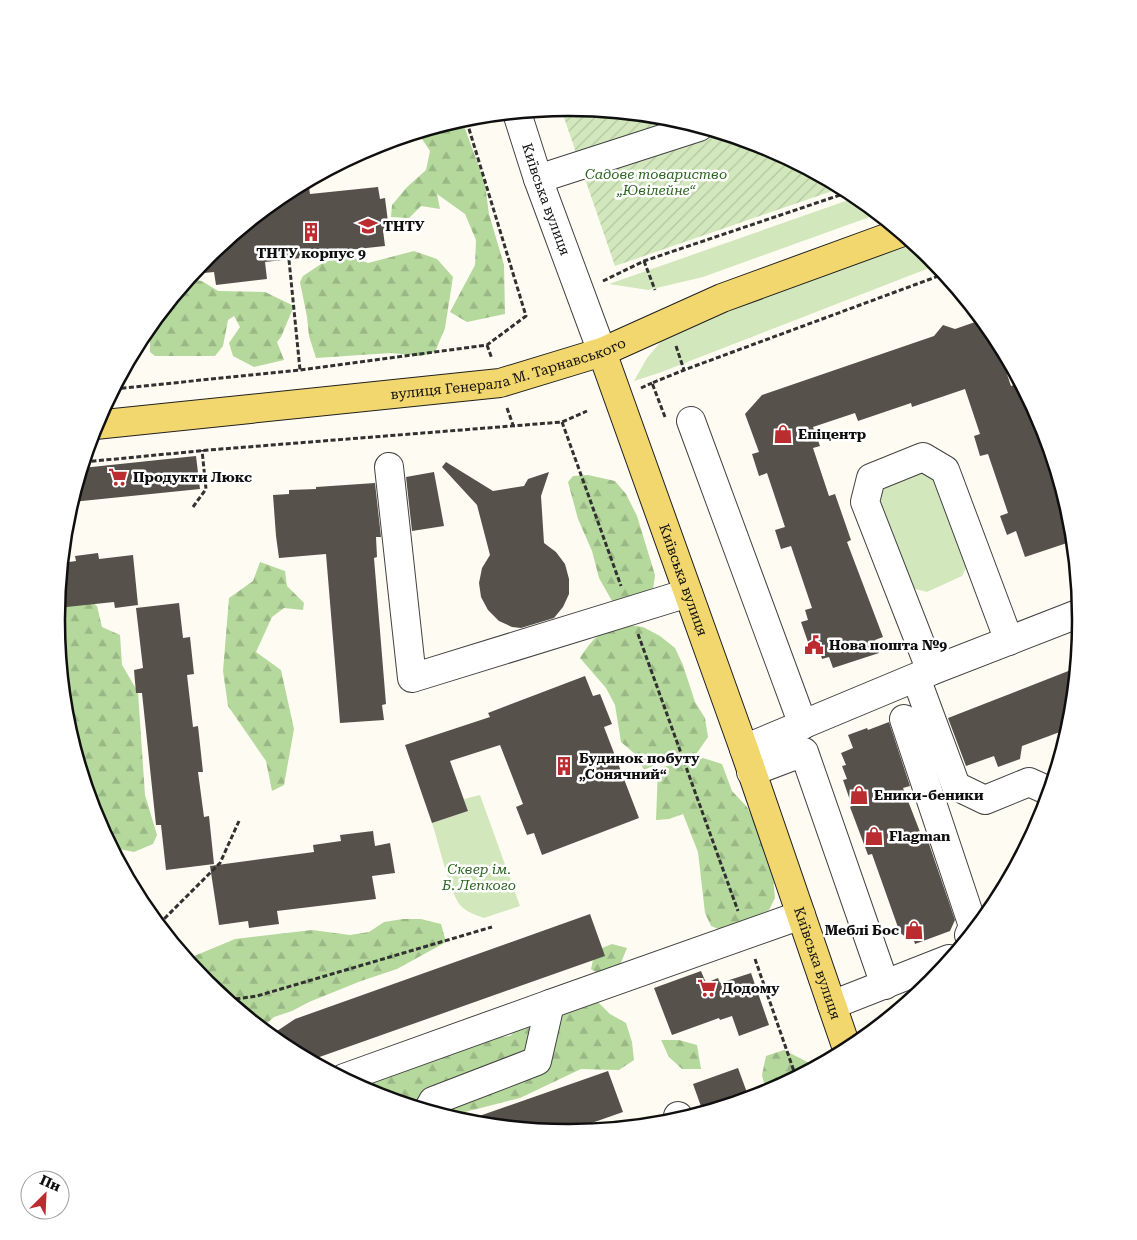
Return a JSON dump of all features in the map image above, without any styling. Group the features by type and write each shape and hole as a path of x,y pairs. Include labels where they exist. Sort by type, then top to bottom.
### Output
{"main road":[{"name":"вулиця Генерала М. Тарнавського","path":"106,421 500,383 602,352 722,298 893,236"},
{"name":"Київська вулиця","path":"602,352 844,1041"}],"street":[{"name":"Київська вулиця","path":"518,120 538,179 602,352"},
{"path":"538,179 687,131"},
{"path":"678,421 803,725"},
{"path":"1009,641 945,470 923,457 871,478 865,502 924,674 956,786 985,800 1029,782 1043,788"},
{"path":"389,467 412,678 688,593"},
{"path":"747,760 803,725 924,674 1072,616"},
{"path":"904,719 972,922"},
{"path":"747,760 804,752 885,985"},
{"path":"353,1075 801,914"},
{"path":"832,1005 935,965"},
{"path":"431,1104 433,1101 537,1061 550,1004"}],"path":[{"path":"122,388 300,370 487,345 526,316 469,126"},
{"path":"600,282 644,261 839,195"},
{"path":"289,260 300,370"},
{"path":"644,261 655,290"},
{"path":"678,421 652,383 937,277"},
{"path":"675,344 684,370"},
{"path":"487,345 492,361"},
{"path":"507,407 513,425"},
{"path":"91,461 202,450 562,422 587,410"},
{"path":"562,422 794,1070"},
{"path":"193,507 206,489 202,450"},
{"path":"164,919 220,863 239,821"},
{"path":"237,999 257,996 492,928"}],"green space":[{"name":"Садове товариство „Ювілейне“","path":"564,116 634,121 667,126 699,134 761,155 791,168 832,191 615,266"},
{"path":"465,127 485,184 489,214 504,265 505,314 467,322 450,312 475,265 476,240 465,214 437,194 440,209 421,206 409,218 391,217 392,205 407,187 426,170 430,151 422,139"},
{"path":"847,200 870,217 703,277 648,290 609,284"},
{"path":"905,246 929,268 634,381 647,358 663,339 696,321"},
{"path":"414,251 437,259 453,277 445,328 435,352 421,356 391,353 316,358 309,336 300,282 303,276 324,262 350,256 368,263"},
{"path":"197,280 202,281 218,291 265,292 294,306 277,342 284,360 254,367 233,356 229,343 240,327 234,316 228,320 223,346 215,356 155,356 150,352 150,340 169,313"},
{"path":"923,470 941,482 970,560 962,576 927,592 908,587 878,508 883,487"},
{"path":"588,475 615,481 626,494 637,516 655,575 652,598 624,606 612,601 599,578 592,551 578,519 568,482 573,476"},
{"path":"260,562 285,571 287,586 304,603 303,610 284,608 272,617 256,652 281,670 294,729 284,785 272,791 266,761 228,706 223,671 229,598 253,581"},
{"path":"89,600 97,606 102,627 120,635 122,665 138,692 145,795 157,835 153,844 134,852 120,849 117,843 103,813 82,750 69,686 66,653 65,605"},
{"path":"623,624 643,627 660,636 675,648 683,665 695,702 705,718 708,737 697,753 661,762 644,770 635,754 621,742 615,705 606,688 580,658 598,636"},
{"path":"703,758 722,764 732,791 747,807 761,834 772,867 775,898 769,910 723,931 711,926 705,913 698,852 683,814 669,819 656,820 658,768"},
{"name":"Сквер ім. Б. Лепкого","path":"480,795 520,906 484,918 465,910 456,899 448,879 432,823 468,811 464,799"},
{"path":"421,919 441,924 446,942 397,969 309,1002 292,1011 274,1017 267,1023 237,999 194,956 235,939 312,930 350,935 369,932 384,922"},
{"path":"612,944 627,948 620,965 607,979 591,969 595,951"},
{"path":"596,1000 610,1014 626,1023 632,1042 634,1060 619,1070 581,1069 520,1098 464,1113 407,1097 359,1078 491,1038 510,1036 523,1024 542,1027 560,1025 564,1006"},
{"path":"661,1040 679,1040 697,1045 701,1069 682,1069 669,1057"},
{"path":"784,1050 808,1062 764,1084 762,1075 766,1056"}],"building":[{"name":"ТНТУ корпус 9","path":"378,187 380,199 385,198 389,230 383,230 385,246 301,255 301,258 265,262 267,279 216,285 214,272 204,273 237,241 262,221 309,189 310,194"},
{"path":"975,322 1005,368 1011,386 1014,385 1020,397 1040,443 1055,490 1066,543 1025,557 1016,531 1007,535 1000,516 1008,513 988,454 980,456 974,436 980,434 965,389 912,407 911,403 858,421 855,413 813,427 820,446 813,448 829,496 835,494 851,540 847,542 883,637 875,640 879,653 833,668 829,657 822,659 819,648 811,651 801,622 808,620 805,610 812,608 791,546 781,549 775,530 785,527 767,473 759,476 752,454 759,452 745,414 762,395 934,336 943,325 955,329"},
{"path":"196,456 200,489 80,501 89,467"},
{"path":"446,462 493,491 524,486 528,479 549,472 541,496 544,543 556,552 565,564 569,579 569,594 563,607 554,618 521,628 512,627 499,621 488,610 481,597 479,583 482,568 490,555 477,505 442,467"},
{"path":"434,472 444,526 412,531 406,477"},
{"path":"375,483 381,537 376,537 377,557 374,558 386,704 382,705 384,720 340,723 326,554 279,558 273,495 289,494 289,490"},
{"path":"98,553 99,559 133,555 138,605 115,608 114,602 65,607 68,562 76,561 75,556"},
{"path":"179,603 183,638 190,637 194,674 187,675 193,727 198,726 203,772 198,772 204,817 209,816 214,864 166,870 161,825 156,825 142,693 136,693 134,670 143,668 136,608"},
{"path":"1069,671 1059,732 1022,746 1020,759 998,767 994,756 966,766 948,718"},
{"name":"Будинок побуту „Сонячний“","path":"585,676 593,696 600,694 612,724 604,727 639,818 542,855 534,833 527,835 516,807 523,804 500,745 450,761 468,811 432,823 405,745 490,717 488,713"},
{"path":"889,722 910,786 903,788 922,837 926,835 955,920 950,931 915,944 913,937 906,937 900,933 872,854 868,855 850,807 852,806 843,780 847,779 842,766 846,765 841,753 853,748 848,735"},
{"path":"373,831 375,846 390,843 395,873 372,876 376,899 277,911 279,924 249,928 248,921 219,925 210,866 314,852 313,845 341,841 340,835"},
{"path":"590,914 605,956 319,1057 278,1031 295,1019"},
{"path":"701,971 706,983 718,978 720,983 751,973 769,1025 739,1036 732,1016 720,1020 719,1018 672,1035 654,988"},
{"path":"738,1068 746,1091 701,1106 693,1084"},
{"path":"608,1071 623,1112 593,1122 568,1124 480,1116"}],"place":[{"name":"ТНТУ","path":"368,226"},
{"name":"ТНТУ корпус 9","path":"311,232"},
{"name":"Епіцентр","path":"783,434"},
{"name":"Продукти Люкс","path":"118,477"},
{"name":"Нова пошта №9","path":"814,645"},
{"name":"Будинок побуту „Сонячний“","path":"564,766"},
{"name":"Еники-беники","path":"859,795"},
{"name":"Flagman","path":"874,836"},
{"name":"Меблі Бос","path":"914,930"},
{"name":"Додому","path":"707,988"}]}
